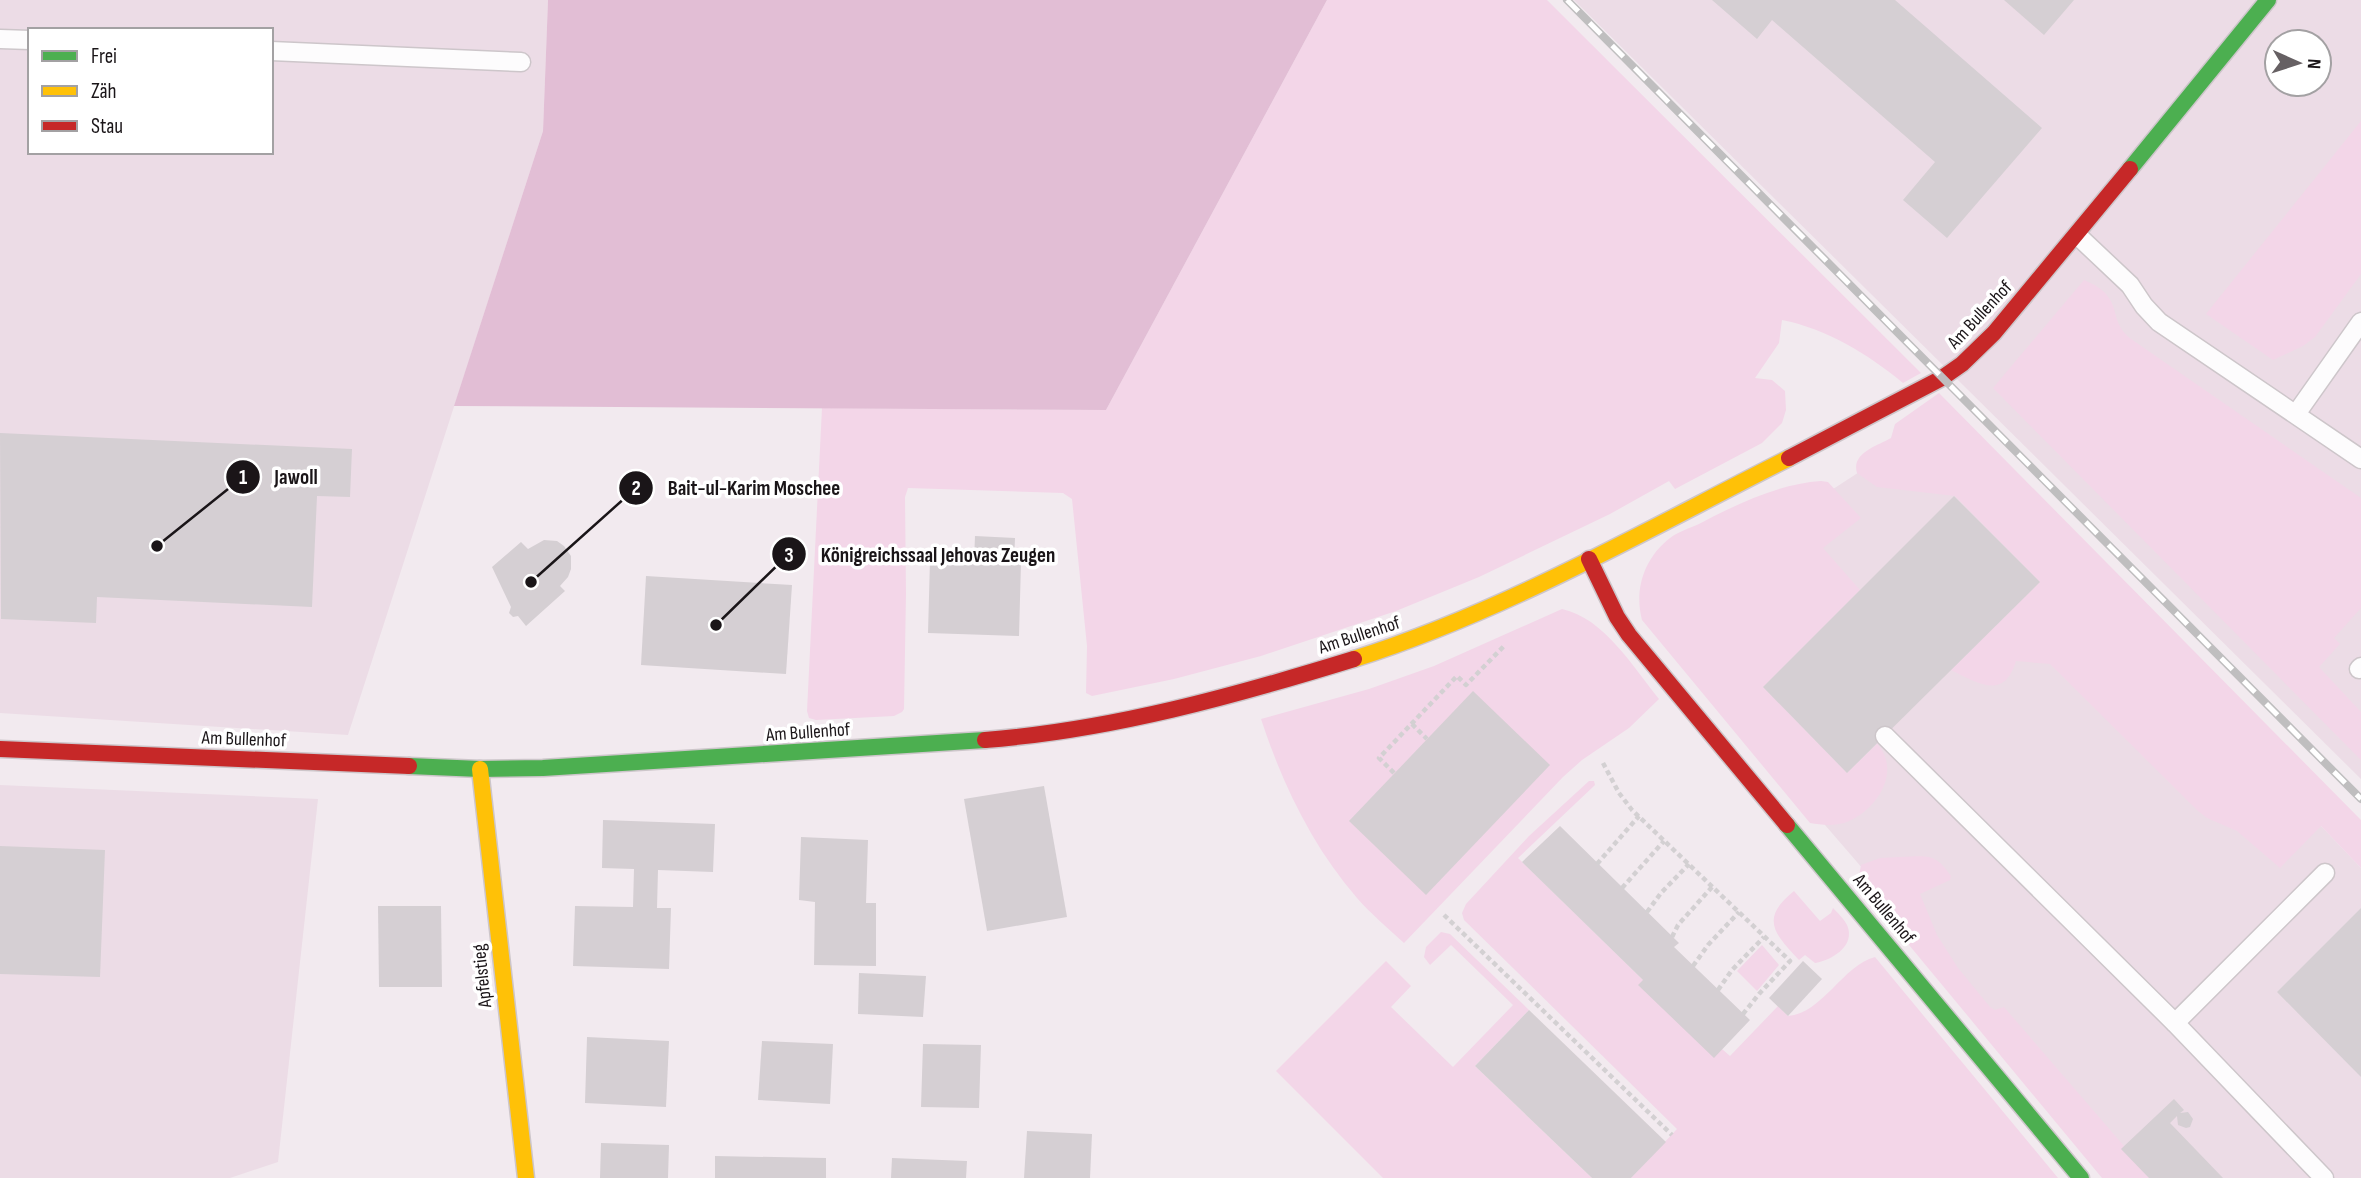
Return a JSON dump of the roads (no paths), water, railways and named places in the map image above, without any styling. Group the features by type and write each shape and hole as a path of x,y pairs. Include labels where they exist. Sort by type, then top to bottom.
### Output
{"street":[{"name":"Am Bullenhof","path":"0,749 480,769 618,764 979,740 1113,723 1229,697 1376,652 1469,616 1590,559 1942,378 1962,364 1994,333 2077,235 2268,0"},
{"name":"Am Bullenhof","path":"1590,559 1612,607 1629,635 2081,1178"},
{"name":"Apfelstieg","path":"480,769 526,1178"}],"lane":[{"path":"0,39 28,40"},
{"path":"273,51 521,62"},
{"path":"2077,235 2130,285 2144,306 2159,321 2361,459"},
{"path":"2296,414 2361,322"},
{"path":"1885,736 2175,1023 2323,1178"},
{"path":"2175,1023 2325,873"}],"railway":[{"path":"1567,0 2361,799"}],"place":[{"name":"Jawoll","path":"157,546"},
{"name":"Bait-ul-Karim Moschee","path":"531,582"},
{"name":"Königreichssaal Jehovas Zeugen","path":"716,625"}]}
